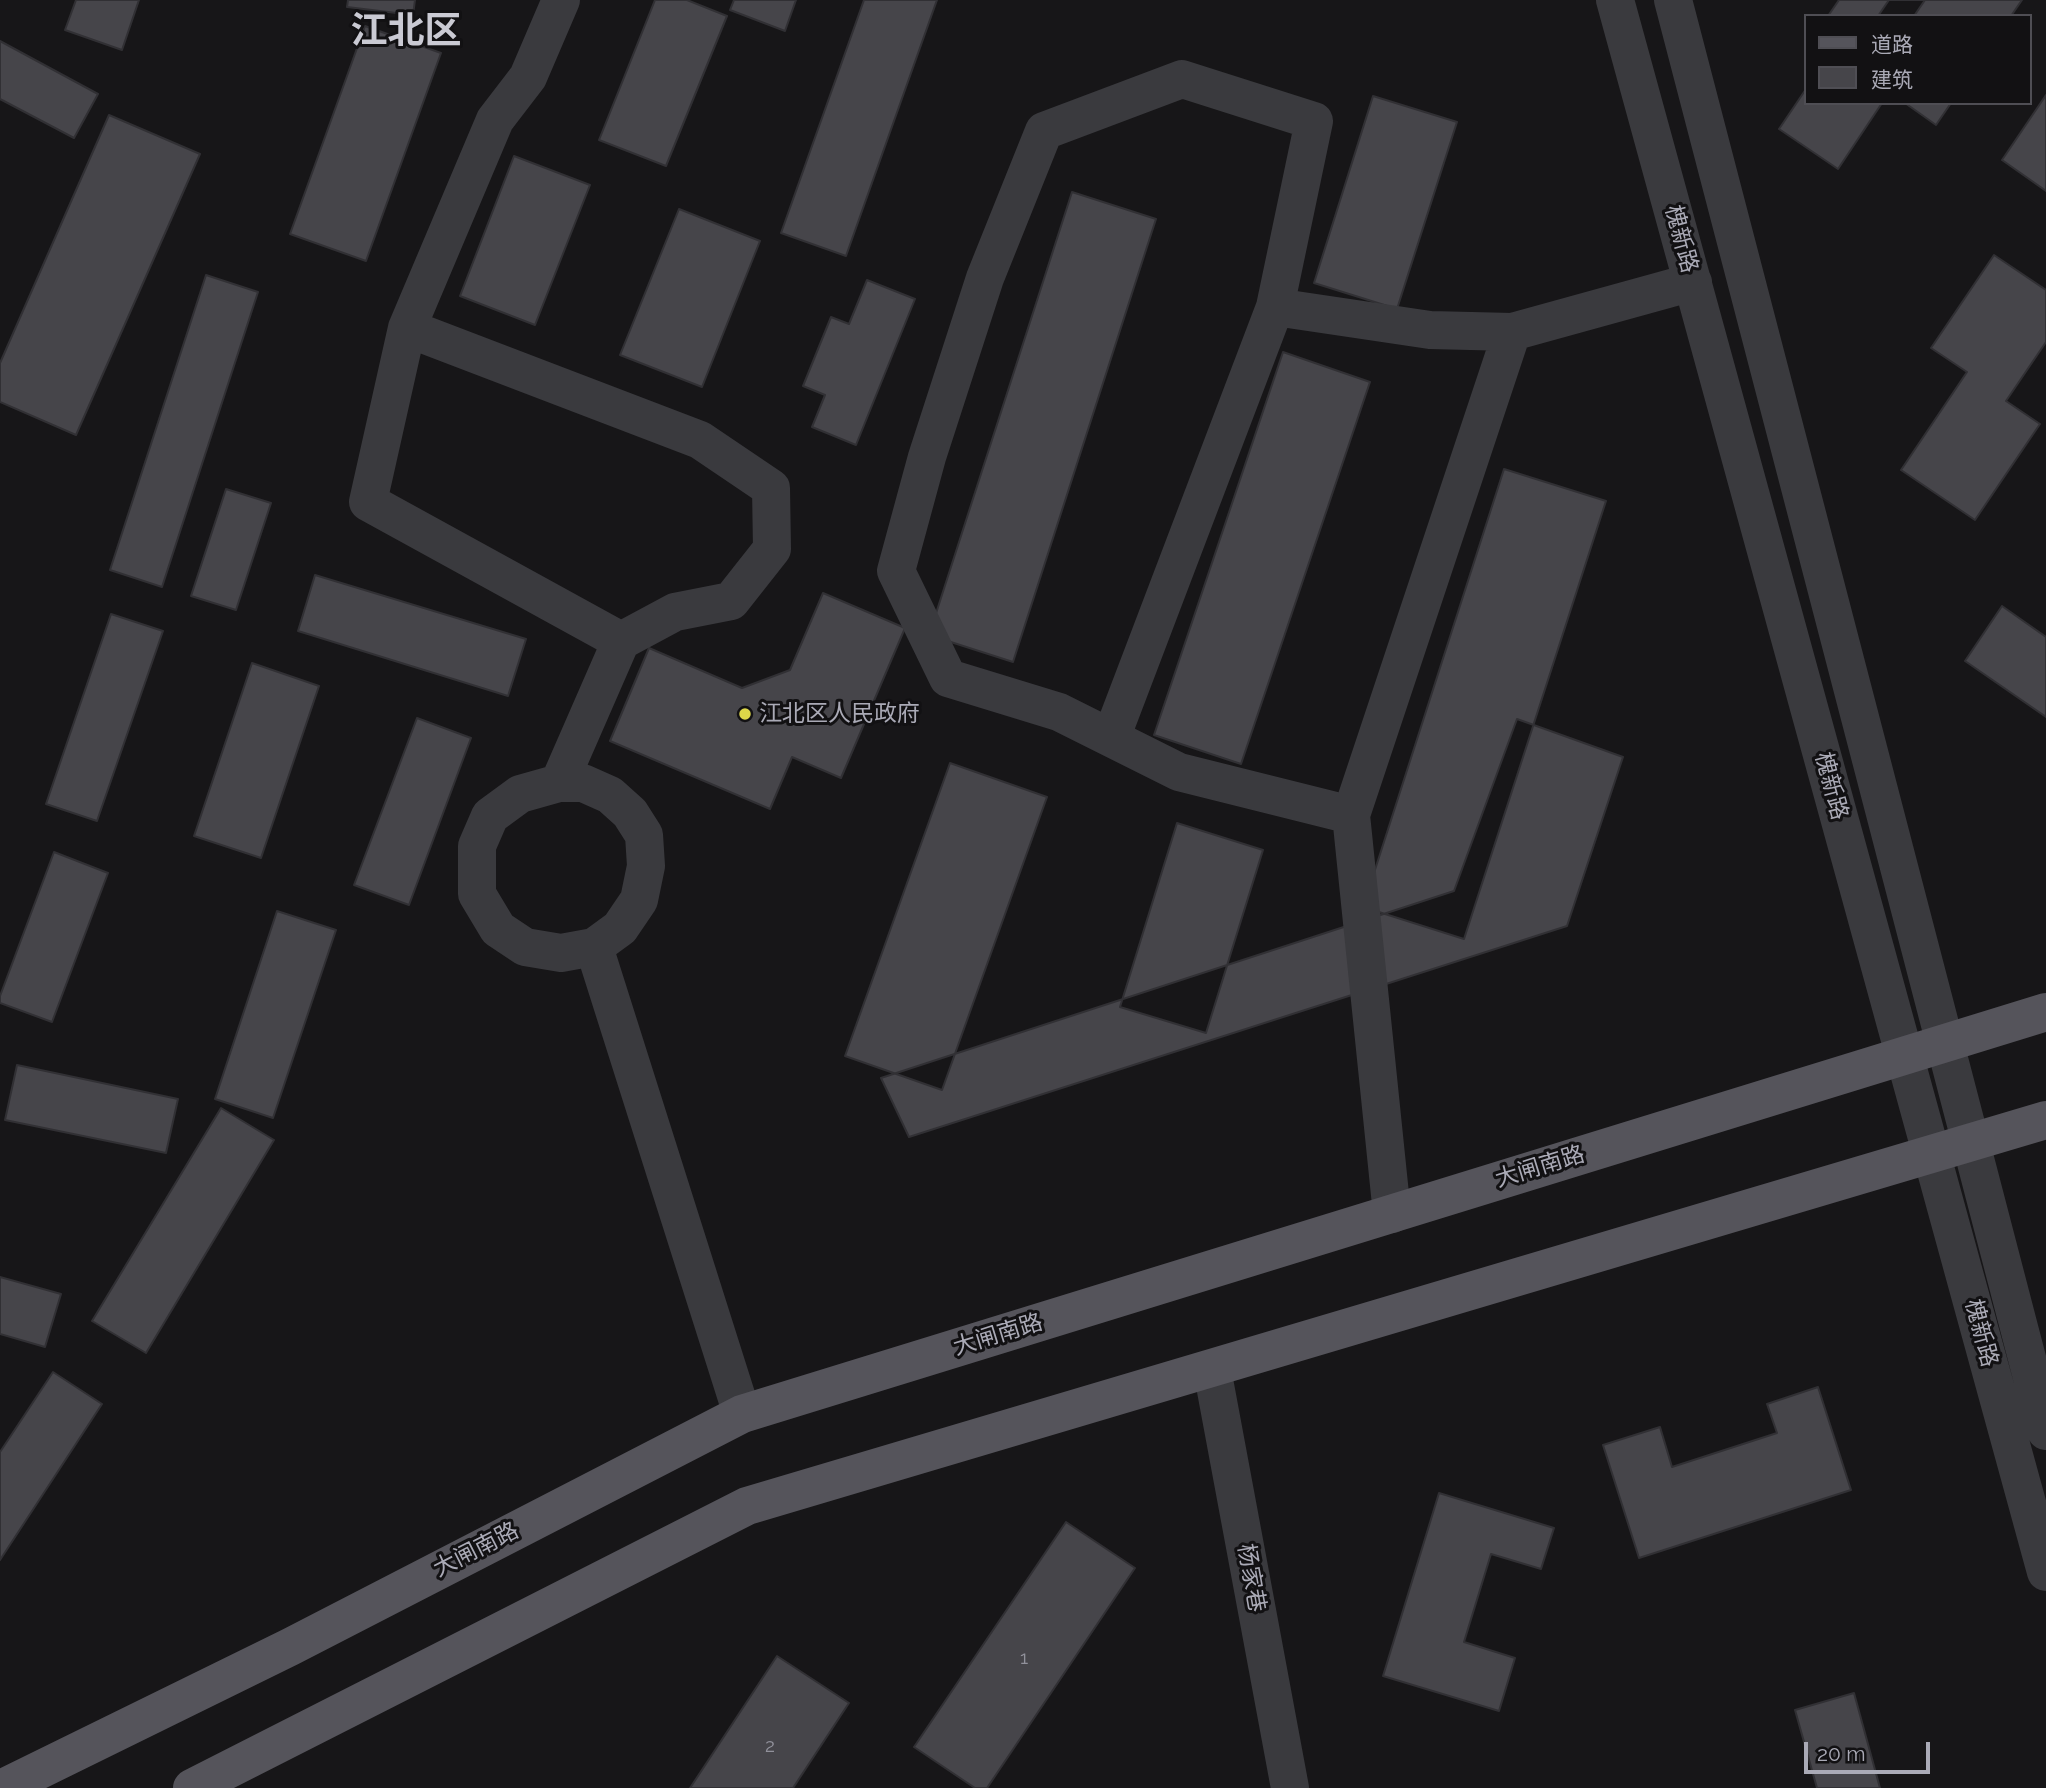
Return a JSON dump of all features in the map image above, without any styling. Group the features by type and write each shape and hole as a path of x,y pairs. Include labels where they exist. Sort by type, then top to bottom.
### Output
{"main road":[{"name":"大闸南路","path":"4,1788 290,1647 742,1414 2046,1012"},
{"path":"191,1788 747,1506 2046,1120"}],"street":[{"path":"561,0 528,78 495,120 407,328 368,502 621,641"},
{"name":"槐新路","path":"1615,0 2046,1572"},
{"name":"槐新路","path":"1673,0 2046,1431"},
{"path":"1111,738 1275,307 1314,121 1182,79 1044,131 985,278 927,457 897,571 948,678 1059,712 1111,738 1179,772 1351,815"},
{"path":"1275,307 1430,330 1511,332 1693,282"},
{"path":"407,328 700,440 771,488 772,549 731,601 675,612 621,641 559,783"},
{"path":"1392,1214 1351,815 1511,332"},
{"path":"559,783 583,783 610,795 630,813 644,835 646,866 639,900 620,928 594,947 561,953 525,947 498,929 477,894 477,846 490,816 520,794 559,783"},
{"path":"594,947 742,1414"},
{"name":"杨家巷","path":"1212,1369 1290,1788"}],"building":[{"path":"76,0 139,0 122,50 65,30"},
{"path":"348,0 415,0 413,15 347,7"},
{"path":"655,0 687,0 727,16 666,166 599,140"},
{"path":"734,0 796,0 785,31 730,10"},
{"path":"864,0 937,0 846,256 781,233"},
{"path":"1839,0 1925,0 1915,14 1829,14"},
{"path":"1889,0 2022,0 2012,14 1879,14"},
{"path":"365,26 441,53 366,261 290,234"},
{"path":"0,41 98,94 74,138 0,99"},
{"path":"1804,92 1804,105 1881,105 1838,169 1779,129"},
{"path":"2046,95 2046,191 2002,160"},
{"path":"1373,96 1457,122 1397,309 1314,283"},
{"path":"1908,105 1950,105 1936,125"},
{"path":"109,115 200,154 76,435 0,402 0,363"},
{"path":"514,156 590,185 535,325 460,296"},
{"path":"1072,192 1156,219 1013,662 929,635"},
{"path":"679,209 760,241 702,387 620,355"},
{"path":"1994,255 2046,290 2046,342 2006,401 2040,424 1975,520 1901,470 1967,372 1931,348"},
{"path":"206,275 258,292 162,587 110,570"},
{"path":"867,280 915,299 856,445 812,427 825,395 803,386 831,317 849,324"},
{"path":"1283,352 1370,382 1241,764 1154,735"},
{"path":"1504,469 1606,501 1464,939 1363,907"},
{"path":"226,489 271,503 236,610 191,596"},
{"path":"315,575 526,639 508,696 298,631"},
{"name":"江北区人民政府","path":"823,593 905,628 841,778 792,757 770,809 610,741 649,648 742,688 790,670"},
{"path":"2002,606 2046,637 2046,717 1965,661"},
{"path":"111,614 163,631 97,821 46,804"},
{"path":"252,663 319,686 261,858 194,836"},
{"path":"417,718 471,738 409,905 354,885"},
{"path":"1517,719 1623,757 1567,926 909,1137 881,1078 1454,891"},
{"path":"950,763 1047,797 942,1090 845,1056"},
{"path":"1177,823 1263,850 1206,1033 1120,1007"},
{"path":"54,852 108,873 52,1022 0,1003 0,996"},
{"path":"277,911 336,930 273,1118 215,1099"},
{"path":"17,1065 178,1099 166,1153 5,1120"},
{"path":"221,1108 274,1140 146,1353 92,1321"},
{"path":"0,1277 61,1294 45,1347 0,1334"},
{"path":"53,1372 102,1404 0,1560 0,1452"},
{"path":"1818,1387 1851,1490 1639,1558 1603,1445 1660,1427 1672,1467 1777,1433 1767,1404"},
{"path":"1439,1493 1554,1528 1541,1569 1491,1554 1464,1642 1515,1658 1499,1711 1383,1676"},
{"path":"1066,1522 1135,1568 987,1788 975,1788 914,1747"},
{"path":"777,1656 849,1703 793,1788 690,1788"},
{"path":"1854,1693 1880,1788 1817,1788 1795,1710"}],"place":[{"name":"江北区人民政府","path":"745,714"}],"district":[{"name":"江北区","path":"406,32"}]}
